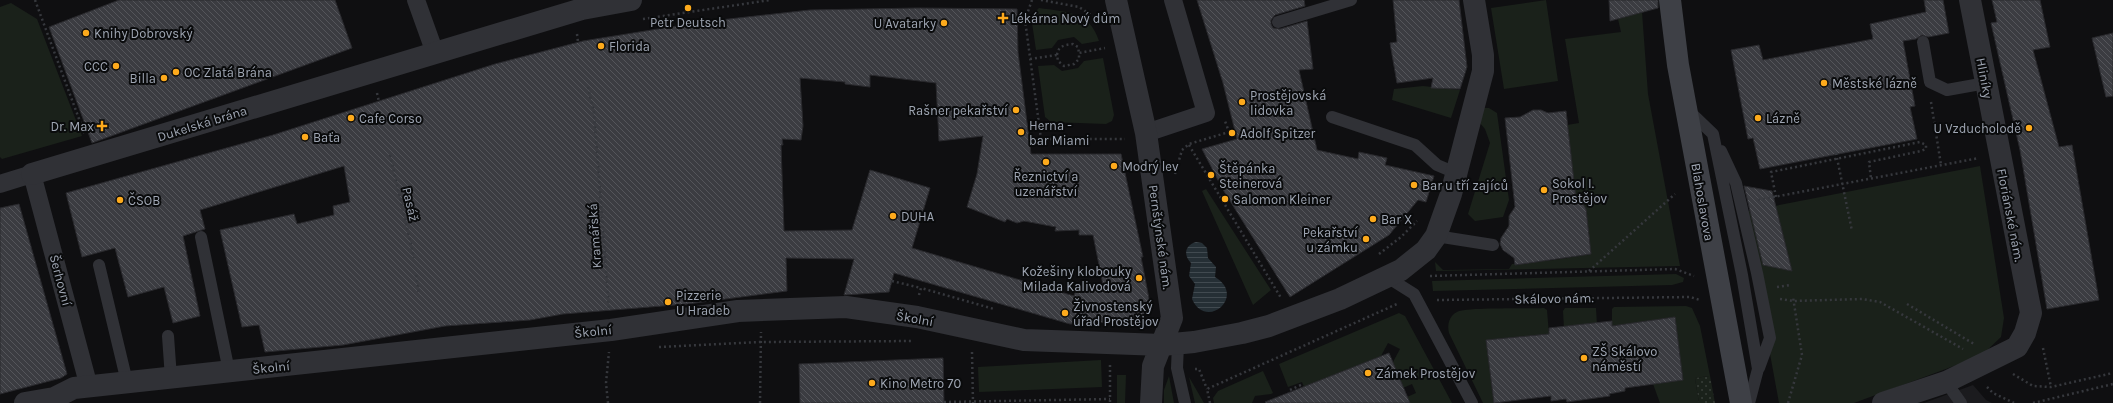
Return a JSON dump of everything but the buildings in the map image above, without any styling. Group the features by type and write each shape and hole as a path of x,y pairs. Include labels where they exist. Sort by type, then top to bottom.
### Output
{"main road":[{"name":"Blahoslavova","path":"1670,0 1678,65 1741,403"}],"street":[{"path":"416,0 435,53"},
{"name":"Dukelská brána","path":"32,174 435,53 581,5 631,0"},
{"name":"Pernštýnské nám.","path":"1116,0 1146,133 1172,318 1170,345 1153,366 1151,403"},
{"path":"1146,133 1206,113 1173,0"},
{"path":"1170,345 1269,326 1320,307 1387,277 1413,262 1426,250 1436,236 1456,173 1483,71 1483,55 1474,0"},
{"name":"Hliníky","path":"1970,0 1999,155"},
{"name":"Floriánské nám.","path":"1883,403 1946,382 2018,347 2031,313 1999,155"},
{"path":"0,184 32,174"},
{"name":"Šerhovní","path":"32,174 89,387"},
{"name":"Školní","path":"25,403 54,400 74,388 229,371 610,340 738,311 846,307 917,317 1024,340 1170,345"}],"lane":[{"path":"1278,22 1351,0"},
{"path":"1923,42 1930,82 1947,90 1986,83"},
{"path":"1686,108 1713,134 1736,183 1762,297 1770,338 1758,369 1749,403"},
{"path":"1332,117 1415,145 1437,165 1456,173"},
{"path":"1713,134 1742,275 1758,369"},
{"path":"1436,236 1493,245"},
{"path":"201,237 229,371"},
{"path":"99,264 127,382"},
{"path":"1387,277 1409,290 1418,300 1472,403"},
{"path":"168,336 171,378"},
{"path":"1170,345 1185,403"},
{"path":"1946,382 1961,403"}],"path":[{"path":"35,0 93,156"},
{"path":"1032,0 1025,20 1041,139 1125,139 1146,133"},
{"path":"1041,0 1079,7 1094,15 1100,22"},
{"path":"1073,44 1078,47 1079,53 1079,58 1074,64 1064,66 1058,61 1057,50 1062,46 1073,44"},
{"path":"1079,53 1109,48"},
{"path":"1030,59 1057,55"},
{"path":"1930,82 1930,94 1941,165"},
{"name":"Kramářská","path":"588,87 594,113 610,340 606,383 608,403"},
{"path":"1174,178 1182,150 1189,144 1228,132 1224,118"},
{"path":"1124,131 1125,139"},
{"path":"1776,197 1771,172 1920,142 1926,145 1926,149 1921,151 1869,162 1871,179"},
{"path":"1189,144 1284,304"},
{"path":"1836,153 1852,231"},
{"name":"Pasáž","path":"390,154 414,258"},
{"name":"Floriánské nám.","path":"1758,201 1999,155"},
{"path":"1588,272 1675,194"},
{"path":"1376,256 1402,237 1420,215"},
{"path":"1425,276 1675,269 1694,275"},
{"path":"416,275 419,294"},
{"path":"892,281 921,288"},
{"path":"1772,287 1790,285"},
{"path":"1690,297 1695,294"},
{"name":"Skálovo nám.","path":"1206,389 1399,303 1418,300 1690,297 1701,300 1721,300"},
{"path":"1762,297 1793,299 1862,299 1880,302 1967,351"},
{"path":"1788,403 1802,356 1793,299"},
{"path":"760,310 760,403"},
{"path":"602,351 610,340"},
{"path":"657,348 761,342 915,341"},
{"path":"965,349 979,353"},
{"path":"972,351 973,402"},
{"path":"944,402 1110,401 1110,360"},
{"path":"1189,369 1199,369 1210,403"},
{"path":"2059,386 2113,373"},
{"path":"1290,390 1303,384"},
{"path":"1984,384 1993,393 2014,403"},
{"path":"2033,403 2113,384"}],"shaded area":[{"path":"1546,0 1558,81 1504,89 1491,8"},
{"path":"11,3 37,19 82,136 2,159 0,157 0,7"},
{"path":"1039,8 1067,12 1083,18 1095,31 1099,41 1082,44 1074,37 1058,40 1052,48 1036,50 1032,23 1034,13"},
{"path":"1642,12 1648,94 1680,266 1436,271 1435,262 1443,270 1509,269 1512,264 1554,260 1591,254 1586,209 1583,204 1575,198 1567,125 1579,123 1565,39 1621,32 1618,19"},
{"path":"1103,58 1114,115 1112,121 1106,124 1051,122 1045,117 1038,66 1054,65 1062,71 1078,68 1084,61"},
{"path":"1423,86 1460,90 1451,118 1392,100 1394,89"},
{"path":"1483,108 1489,108 1497,113 1509,200 1503,217 1475,221 1468,214 1490,143 1485,129 1479,122"},
{"path":"1980,166 2004,318 2001,337 1981,356 1854,403 1779,403 1744,212"},
{"path":"1206,189 1271,290 1253,305 1202,191"},
{"path":"1196,242 1202,243 1207,248 1208,258 1216,267 1215,277 1224,285 1227,293 1225,301 1221,307 1214,311 1206,312 1198,308 1192,299 1195,284 1189,276 1191,263 1188,260 1186,251 1189,245"},
{"path":"1676,274 1684,278 1683,282 1672,285 1433,291 1432,281"},
{"path":"1686,306 1692,308 1700,326 1710,376 1695,378 1699,403 1660,403 1653,384 1682,379 1674,317 1612,326 1612,309 1614,307"},
{"path":"1544,308 1547,310 1549,334 1486,340 1494,403 1483,403 1449,333 1448,327 1450,318 1462,310"},
{"path":"1565,308 1596,308 1597,325 1564,329 1563,311"},
{"path":"1399,313 1405,316 1452,403 1410,403 1407,397 1416,393 1412,384 1403,388 1393,362 1400,349 1388,343 1381,356 1304,387 1302,382 1288,387 1279,364"},
{"path":"1101,360 1102,387 979,392 978,367"},
{"path":"1263,371 1273,393 1255,396 1252,403 1214,403 1213,398 1218,391"},
{"path":"1117,375 1126,375 1125,403 1117,403"},
{"path":"1169,376 1174,403 1164,403 1164,390"},
{"path":"1710,376 1715,403 1699,403 1695,378"},
{"path":"1189,377 1204,403 1195,403"},
{"path":"1973,385 1986,400 1992,403 1924,403"}],"place":[{"name":"Petr Deutsch","path":"688,8"},
{"name":"Lékárna Nový dům","path":"1003,18"},
{"name":"U Avatarky","path":"944,23"},
{"name":"Knihy Dobrovský","path":"86,33"},
{"name":"Florida","path":"601,46"},
{"name":"CCC","path":"116,66"},
{"name":"OC Zlatá Brána","path":"176,72"},
{"name":"Billa","path":"164,78"},
{"name":"Městské lázně","path":"1824,83"},
{"name":"Prostějovská lidovka","path":"1242,102"},
{"name":"Rašner pekařství","path":"1016,110"},
{"name":"Cafe Corso","path":"351,118"},
{"name":"Lázně","path":"1758,118"},
{"name":"Dr. Max","path":"102,126"},
{"name":"U Vzducholodě","path":"2029,128"},
{"name":"Herna - bar Miami","path":"1021,132"},
{"name":"Adolf Spitzer","path":"1232,133"},
{"name":"Baťa","path":"305,137"},
{"name":"Řeznictví a uzenářství","path":"1046,162"},
{"name":"Modrý lev","path":"1114,166"},
{"name":"Štěpánka Steinerová","path":"1211,175"},
{"name":"Bar u tří zajíců","path":"1414,185"},
{"name":"Sokol I. Prostějov","path":"1544,190"},
{"name":"Salomon Kleiner","path":"1225,199"},
{"name":"ČSOB","path":"120,200"},
{"name":"DUHA","path":"893,216"},
{"name":"Bar X","path":"1373,219"},
{"name":"Pekařství u zámku","path":"1366,239"},
{"name":"Kožešiny klobouky Milada Kalivodová","path":"1139,278"},
{"name":"Pizzerie U Hradeb","path":"668,302"},
{"name":"Živnostenský úřad Prostějov","path":"1065,313"},
{"name":"ZŠ Skálovo náměstí","path":"1584,358"},
{"name":"Zámek Prostějov","path":"1368,373"},
{"name":"Kino Metro 70","path":"872,383"}]}
